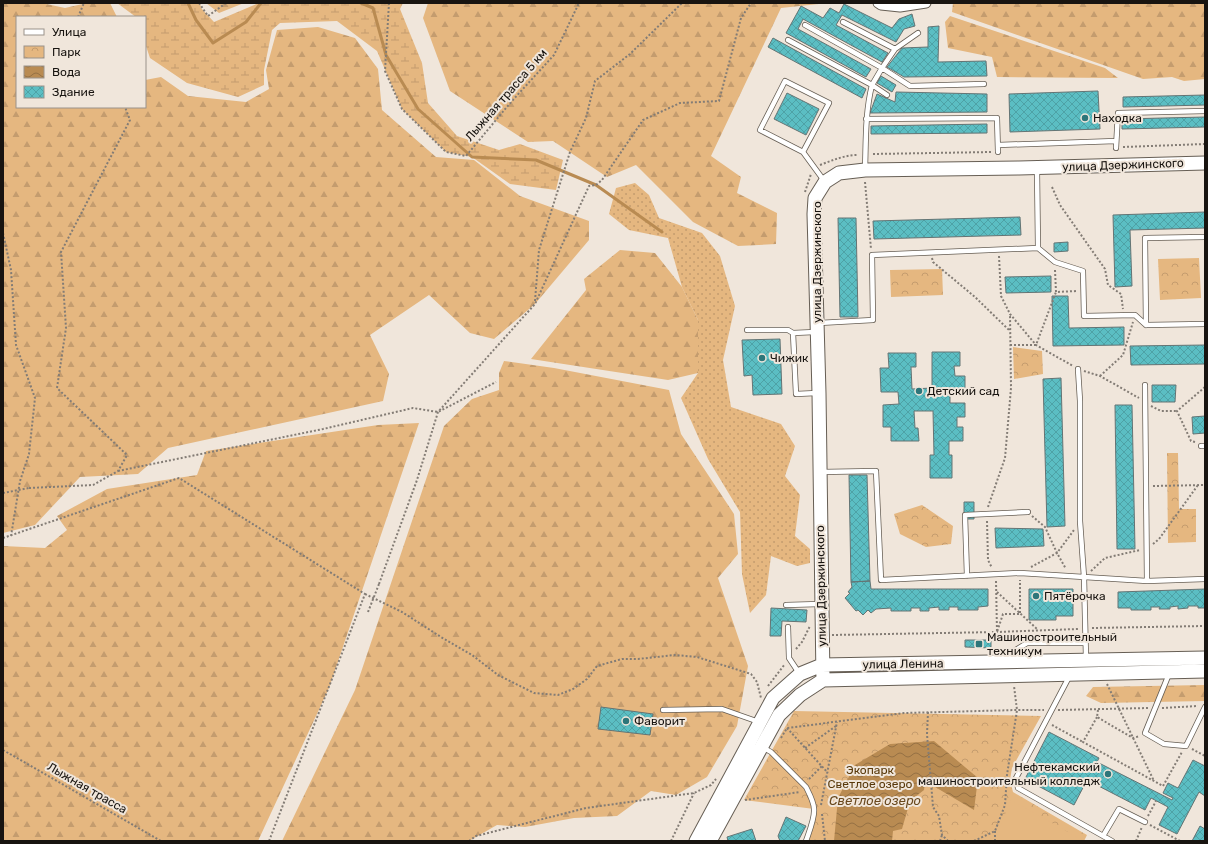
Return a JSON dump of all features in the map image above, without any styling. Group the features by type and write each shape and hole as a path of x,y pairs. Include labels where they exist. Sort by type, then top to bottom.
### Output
{"main road":[{"name":"улица Дзержинского","path":"823,680 819,393 814,221 815,198 825,182 839,173 865,170 1036,168 1205,163"},
{"name":"улица Ленина","path":"696,841 773,698 800,674 822,665 1205,658"},
{"name":"улица Ленина","path":"823,680 1012,677 1205,671"},
{"path":"710,841 766,749 779,715 800,695 823,680"}],"street":[{"path":"878,3 880,5 900,7 926,3"}],"lane":[{"path":"843,22 895,49"},
{"path":"804,25 882,68 910,86 984,84"},
{"path":"865,170 866,119 872,85 895,49 918,33"},
{"path":"788,40 872,85 887,95"},
{"path":"803,152 829,103 785,81 760,130 803,152 825,182"},
{"path":"1116,148 1118,113 1205,111"},
{"path":"866,119 997,118 998,152"},
{"path":"998,145 1116,141"},
{"path":"1036,168 1038,248"},
{"path":"1146,325 1145,238 1205,237"},
{"path":"747,330 788,330 793,333 817,327 873,320 872,255 1038,248 1055,262 1083,271 1084,316 1135,315 1146,325 1205,324"},
{"path":"793,333 796,394 819,393"},
{"path":"1078,369 1080,401 1080,521 1084,577 1086,674"},
{"path":"1145,385 1147,581"},
{"path":"820,472 876,471 881,580 1020,573 1147,581 1205,579"},
{"path":"967,576 965,515 1028,512"},
{"path":"786,605 822,604"},
{"path":"788,627 789,658 800,674"},
{"path":"997,662 1027,643 1085,643"},
{"path":"1170,673 1145,733 1164,744 1186,746 1205,706"},
{"path":"1070,674 1016,778 1018,788 1112,841"},
{"path":"663,710 722,709 762,719"},
{"path":"766,749 804,784 808,790 814,808 806,841"},
{"path":"1103,836 1118,809 1145,822"}],"path":[{"path":"78,16 84,3"},
{"path":"199,3 208,16 226,3"},
{"name":"Лыжная трасса 5 км","path":"389,3 385,71 402,109 446,152 466,156 511,102 554,55 579,3"},
{"path":"535,304 540,250 570,152 586,118 595,81 630,54 682,3"},
{"path":"368,612 417,480 438,412 535,304 589,186 602,180 643,120 680,103 719,101 741,18 751,3"},
{"path":"118,471 127,455 57,388 66,328 61,252 130,120 125,108"},
{"path":"865,170 865,189 872,255"},
{"path":"1052,187 1060,205 1105,269 1108,285 1121,294 1123,315"},
{"path":"3,233 11,270 16,345 35,398 29,454 20,481 11,536"},
{"path":"999,250 1001,296 1010,314 1036,345 1078,369 1100,376 1161,411 1177,411 1205,387"},
{"path":"930,253 933,262 975,297 1010,331"},
{"path":"1036,345 1056,292 1055,262"},
{"path":"1056,292 1084,291"},
{"path":"986,513 1005,458 1011,388 1010,314"},
{"path":"1100,376 1123,354 1135,315"},
{"path":"1010,345 1036,345"},
{"path":"3,493 29,488 93,484 118,471 323,429 413,408 438,412 496,382"},
{"path":"1177,411 1192,441 1203,446"},
{"path":"3,538 179,478 365,594 374,597 402,612 472,655 498,675 534,693 558,695 573,689 587,679 597,666 622,659 638,659 675,655 690,656 751,674 757,682 762,719"},
{"path":"1146,486 1205,485"},
{"path":"1028,512 1044,527 1071,577"},
{"path":"1057,553 1080,521"},
{"path":"996,592 1037,630"},
{"path":"268,841 365,594"},
{"path":"822,636 1205,626"},
{"path":"1102,674 1155,782"},
{"path":"995,841 995,831 1005,805 1007,774 1017,710 1012,677"},
{"path":"766,749 787,728 904,713 1017,710 1119,710 1205,706"},
{"path":"1082,742 1097,717 1098,710"},
{"path":"928,712 927,734 933,807 939,816 942,836 940,841"},
{"path":"1097,717 1134,738"},
{"path":"821,806 837,722"},
{"path":"1044,722 1166,788"},
{"path":"806,748 836,726"},
{"path":"787,728 828,773"},
{"path":"1134,738 1145,733"},
{"path":"1163,786 1186,746 1205,756"},
{"name":"Лыжная трасса","path":"3,750 161,841"},
{"path":"804,784 822,766"},
{"path":"469,841 476,836 586,808 694,794 711,785 716,778"},
{"path":"744,800 808,790"},
{"path":"671,841 694,794"},
{"path":"822,814 825,841"},
{"path":"1145,822 1180,841"},
{"path":"974,841 995,831"},
{"path":"942,836 948,841"}],"green space":[{"path":"3,3 42,3 65,8 87,3 110,3 116,16 16,16 16,108 146,108 146,80 161,77 188,96 246,102 269,89 266,70 277,30 318,27 355,38 378,69 382,110 436,157 474,160 520,196 589,221 589,240 535,304 494,339 470,333 429,295 370,335 389,374 383,401 168,448 138,474 80,477 35,525 3,533"},
{"path":"117,3 200,3 201,8 214,22 259,3 403,3 400,9 422,63 428,103 457,136 499,150 520,144 563,160 556,190 510,184 472,157 446,152 402,109 377,51 337,21 280,23 272,30 264,70 264,85 238,97 187,83 150,58 146,46 146,16 135,16"},
{"path":"206,3 244,3 219,13"},
{"path":"428,3 828,3 781,8 711,156 741,177 737,193 777,213 776,244 738,246 693,222 636,165 607,177 553,141 528,142 450,91 423,18"},
{"path":"953,3 1205,3 1205,79 1184,81 1172,77 1143,79 952,12"},
{"path":"950,16 1105,68 1118,78 997,77 992,57 948,48 945,22"},
{"path":"635,183 649,195 659,218 702,233 720,256 735,306 723,360 731,407 781,424 795,446 785,476 800,495 795,536 810,549 810,563 797,566 771,556 766,595 750,613 742,574 740,512 708,459 681,398 698,373 698,320 682,287 668,238 629,230 609,214 616,188"},
{"path":"620,250 655,253 682,287 698,320 698,373 668,380 531,359 586,290 584,279"},
{"path":"1199,258 1201,298 1160,300 1158,259"},
{"path":"942,269 943,295 891,297 890,270"},
{"path":"1013,347 1042,351 1043,374 1014,379"},
{"path":"504,361 554,368 669,390 681,434 734,514 738,554 718,578 748,666 737,726 707,777 676,795 651,791 617,816 574,818 525,827 497,825 469,841 282,841 355,690 444,426 472,399 499,390 499,373"},
{"path":"419,423 329,688 258,841 3,841 3,546 45,548 67,530 57,516 107,489 197,475 206,451 378,425"},
{"path":"1167,453 1178,453 1179,509 1196,509 1196,542 1168,543"},
{"path":"922,505 953,526 951,544 926,547 900,534 894,514"},
{"path":"1205,685 1205,701 1101,703 1086,696 1093,687"},
{"name":"Экопарк Светлое озеро","path":"794,711 1041,716 1012,768 1010,780 1013,792 1087,835 1084,841 805,841 814,809 744,800"},
{"path":"1011,800 1077,837 1076,841 994,841"}],"water":[{"name":"Светлое озеро","path":"934,741 978,778 974,810 925,781 924,790 910,801 902,829 893,831 892,841 834,841 838,798 855,765 890,744"}],"building":[{"path":"844,4 892,28 899,19 912,14 915,26 904,29 896,42 842,15 836,25 888,53 882,62 803,19 798,29 871,69 866,77 786,33 801,6 823,18 830,8 839,13"},
{"path":"939,26 938,62 986,61 987,76 904,77 887,67 902,48 928,47 928,27"},
{"path":"773,38 866,89 862,98 768,47"},
{"path":"881,76 896,85 892,92 877,83"},
{"path":"1098,91 1100,129 1010,132 1009,94"},
{"path":"896,92 987,94 987,112 870,113 877,94 895,102"},
{"path":"787,93 819,109 806,135 774,119"},
{"path":"1205,95 1205,105 1123,107 1123,97"},
{"path":"1205,117 1205,127 1122,129 1122,119"},
{"path":"987,124 987,133 871,134 871,126"},
{"path":"1205,212 1205,228 1130,230 1132,286 1115,287 1113,215"},
{"path":"1020,217 1021,235 874,239 873,221"},
{"path":"838,218 856,218 858,317 840,317"},
{"path":"1068,242 1068,251 1054,252 1054,243"},
{"path":"1051,276 1051,292 1006,293 1005,277"},
{"path":"1052,296 1068,296 1069,328 1124,327 1124,345 1053,346"},
{"name":"Чижик","path":"780,339 782,394 753,395 752,375 744,376 742,340"},
{"path":"1205,345 1205,364 1131,365 1130,346"},
{"path":"932,352 960,352 960,366 954,366 955,376 965,376 965,391 950,391 950,403 965,403 965,417 957,417 957,427 963,427 963,441 949,441 949,455 952,455 952,478 930,478 930,455 934,455 933,411 914,411 915,428 918,428 919,441 891,441 891,427 883,427 883,405 899,404 898,392 881,392 880,368 889,368 888,353 916,353 916,367 911,367 912,389 932,388"},
{"path":"1061,378 1065,526 1047,527 1043,379"},
{"path":"1152,385 1176,385 1175,402 1152,402"},
{"path":"1115,405 1132,405 1135,549 1117,549"},
{"path":"1205,416 1205,433 1193,434 1192,417"},
{"path":"849,475 867,475 870,581 851,582"},
{"path":"964,502 974,502 974,519 964,519"},
{"path":"995,528 1043,529 1044,546 996,548"},
{"path":"870,581 871,589 988,589 988,606 978,607 978,610 958,610 958,607 949,607 949,610 939,610 939,607 929,608 929,611 920,611 920,608 911,608 911,611 891,611 891,608 876,609 871,613 868,610 863,615 858,610 856,611 845,598 850,593 848,592 852,587 851,582"},
{"path":"1029,589 1073,589 1073,616 1056,616 1056,620 1029,620"},
{"path":"1205,589 1205,608 1188,606 1188,608 1178,609 1178,606 1170,607 1170,609 1151,607 1151,610 1131,610 1131,608 1118,608 1118,592"},
{"path":"771,608 807,610 806,622 782,621 781,636 770,636"},
{"path":"965,640 991,640 991,648 965,647"},
{"name":"Фаворит","path":"601,707 653,714 650,735 598,729"},
{"path":"1049,732 1099,758 1097,762 1172,800 1173,798 1163,793 1168,783 1178,788 1193,760 1205,766 1205,796 1199,792 1177,834 1159,825 1168,807 1151,798 1145,810 1087,780 1074,805 1025,779"},
{"path":"786,817 806,826 798,841 780,841 778,836"},
{"path":"1200,826 1205,829 1205,841 1192,841"},
{"path":"752,829 756,841 728,841 727,837"}],"waterway":[{"path":"188,3 196,20 213,43 246,22 261,3"},
{"path":"361,3 373,8 386,55 418,109 472,157 536,160 596,185 662,232"}],"place":[{"name":"Находка","path":"1085,118"},
{"name":"Чижик","path":"762,358"},
{"name":"Детский сад","path":"919,391"},
{"name":"Пятёрочка","path":"1036,596"},
{"name":"Машиностроительный техникум","path":"979,644"},
{"name":"Фаворит","path":"626,721"},
{"name":"Нефтекамский машиностроительный колледж","path":"1108,774"}]}
